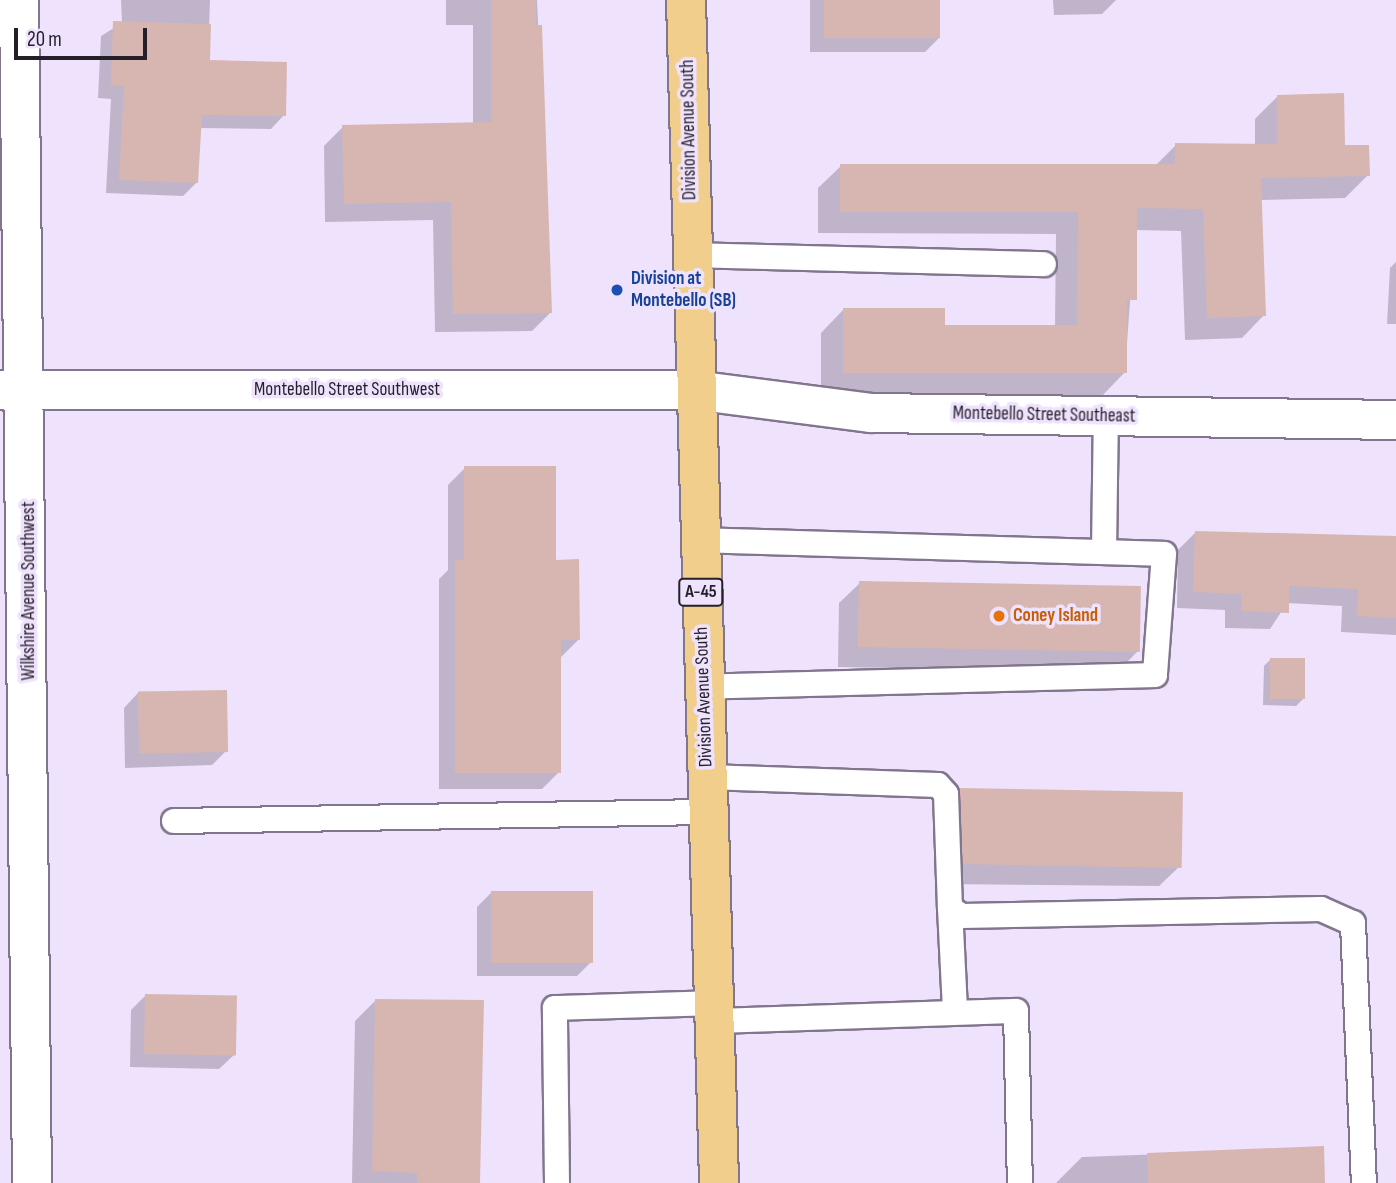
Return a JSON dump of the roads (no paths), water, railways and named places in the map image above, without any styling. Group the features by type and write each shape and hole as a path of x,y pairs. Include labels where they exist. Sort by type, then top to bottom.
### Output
{"main road":[{"name":"Division Avenue South","path":"686,0 694,390 719,1183"}],"street":[{"name":"Wilkshire Avenue Southwest","path":"19,0 14,390 32,1183"},
{"name":"Montebello Street Southwest","path":"14,390 694,390"},
{"name":"Montebello Street Southeast","path":"694,390 870,413 1396,420"}],"lane":[{"path":"691,256 1044,264"},
{"path":"1104,552 1106,416"},
{"path":"699,540 1164,554 1155,675 704,687"},
{"path":"174,821 938,785 946,794 955,1012"},
{"path":"950,908 962,916 1321,909 1353,923 1364,1183"},
{"path":"558,1183 555,1008 713,1012 1016,1011 1020,1183"}],"place":[{"name":"Division at Montebello (SB)","path":"617,290"},
{"name":"Coney Island","path":"999,616"}]}
